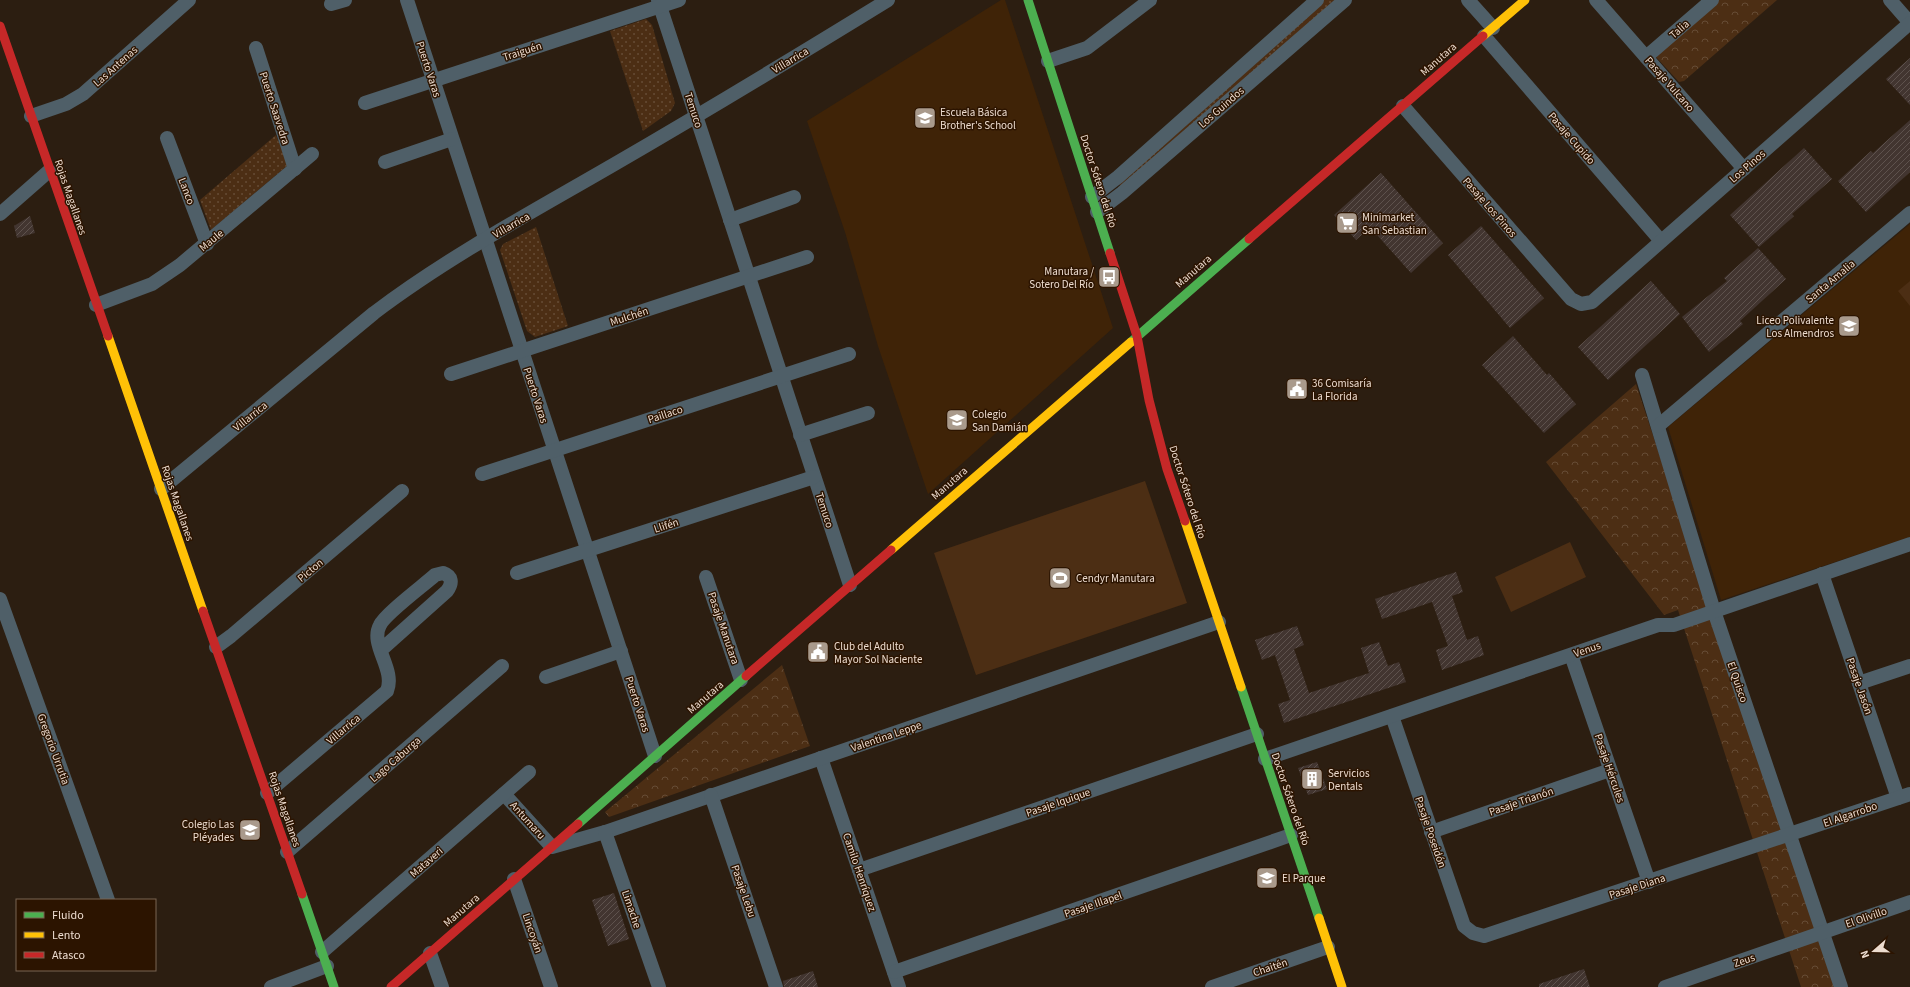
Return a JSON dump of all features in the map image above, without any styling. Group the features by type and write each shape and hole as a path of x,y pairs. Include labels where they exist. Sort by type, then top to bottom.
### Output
{"main road":[{"name":"Doctor Sótero del Río","path":"1028,0 1137,336 1149,400 1159,442 1342,987"},
{"name":"Manutara","path":"391,987 850,585 1525,0"},
{"name":"Rojas Magallanes","path":"0,26 334,987"}],"street":[{"name":"Las Antenas","path":"31,116 66,104 83,94 189,0"},
{"path":"331,4 345,0"},
{"name":"Puerto Varas","path":"407,0 655,756"},
{"name":"Traiguén","path":"365,103 659,3 679,0"},
{"name":"Villarrica","path":"161,489 374,313 410,287 485,239 696,117 888,0"},
{"path":"1048,62 1087,48 1150,0"},
{"name":"Los Guindos","path":"1092,197 1118,177 1317,0"},
{"name":"Los Guindos","path":"1097,212 1122,193 1345,0"},
{"name":"Pasaje Cupido","path":"1468,0 1488,32 1661,241"},
{"name":"Pasaje Vulcano","path":"1596,0 1744,169"},
{"name":"Talia","path":"1646,57 1712,0"},
{"path":"1890,0 1910,23"},
{"name":"Temuco","path":"659,3 850,585"},
{"name":"Los Pinos","path":"1581,304 1592,302 1910,23"},
{"name":"Puerto Saavedra","path":"256,48 295,168"},
{"name":"Pasaje Los Pinos","path":"1403,106 1570,299 1581,304"},
{"name":"Lanco","path":"167,138 207,244"},
{"path":"385,162 452,139"},
{"name":"Maule","path":"96,305 152,284 180,265 207,244 312,154"},
{"path":"0,214 50,171"},
{"path":"730,220 794,197"},
{"name":"Santa Amalia","path":"1658,426 1910,213"},
{"name":"Mulchén","path":"451,374 522,352 807,257"},
{"name":"Paillaco","path":"482,474 849,354"},
{"name":"El Quisco","path":"1642,374 1714,611 1841,987"},
{"path":"800,435 868,413"},
{"name":"Llifén","path":"517,573 814,477"},
{"name":"Picton","path":"216,647 231,636 402,491"},
{"name":"Venus","path":"1265,759 1658,625 1674,625 1910,544"},
{"name":"Villarrica","path":"267,793 387,691 390,680 381,650 377,636 378,630 384,619 435,575 443,573 449,576 451,584 448,591 381,650"},
{"name":"Pasaje Jasón","path":"1822,574 1859,683 1904,796"},
{"name":"Pasaje Manutara","path":"706,577 741,680"},
{"name":"Gregorio Urrutia","path":"0,599 108,899"},
{"name":"Valentina Leppe","path":"552,847 605,832 1219,622"},
{"path":"546,677 621,651"},
{"name":"Pasaje Hércules","path":"1571,654 1649,882"},
{"name":"Lago Caburga","path":"287,852 502,666"},
{"path":"1859,683 1910,666"},
{"name":"Pasaje Poseidón","path":"1392,716 1464,926 1473,934 1484,936"},
{"name":"Pasaje Iquique","path":"859,870 1257,734"},
{"name":"Camilo Henríquez","path":"821,758 900,987"},
{"name":"Pasaje Trianón","path":"1431,832 1610,770"},
{"name":"Mataveri","path":"322,952 529,772"},
{"name":"Antumaru","path":"504,794 552,847"},
{"name":"Pasaje Lebu","path":"711,795 776,987"},
{"name":"El Algarrobo","path":"1789,835 1904,796"},
{"name":"Limache","path":"605,832 659,987"},
{"name":"Pasaje Illapel","path":"894,972 1291,835"},
{"name":"Pasaje Diana","path":"1484,936 1789,835"},
{"name":"Lincoyán","path":"514,879 551,987"},
{"name":"El Olivillo","path":"1822,933 1910,902"},
{"name":"Zeus","path":"1670,986 1822,933"},
{"name":"Chaitén","path":"1212,987 1328,947"},
{"path":"430,953 442,987"},
{"path":"271,987 327,966"}],"shaded area":[{"path":"1001,0 1005,0 1113,328 928,494 878,346 845,232 807,121"},
{"name":"Liceo Polivalente Los Almendros","path":"1910,224 1910,537 1721,600 1668,427"}],"green space":[{"path":"1320,0 1341,0 1121,189 1118,179"},
{"path":"1717,0 1777,0 1684,81 1679,82 1656,57 1658,52"},
{"path":"646,19 652,25 675,103 671,111 643,131 610,31"},
{"path":"276,135 288,165 211,230 200,200"},
{"path":"536,227 568,326 535,337 527,331 500,250 503,244"},
{"path":"1910,281 1910,306 1898,291"},
{"path":"1636,384 1835,987 1801,987 1678,610 1664,615 1546,462"},
{"name":"Cendyr Manutara","path":"1145,481 1187,603 976,675 934,553"},
{"path":"1570,542 1586,577 1511,612 1495,577"},
{"path":"782,665 810,746 609,817 605,812"}],"building":[{"path":"1910,58 1910,105 1886,79"},
{"path":"1910,120 1910,172 1866,212 1838,181 1871,151 1873,153"},
{"path":"1804,148 1832,179 1792,214 1794,216 1759,247 1730,215"},
{"path":"1381,173 1443,243 1411,273 1369,228 1356,240 1334,215"},
{"path":"30,216 35,233 17,238 14,226"},
{"path":"1481,226 1544,298 1510,328 1448,255"},
{"path":"1758,248 1786,279 1740,321 1743,324 1709,352 1682,317 1727,281 1724,278"},
{"path":"1651,281 1680,314 1608,380 1578,347"},
{"path":"1513,336 1547,375 1549,373 1576,404 1544,433 1482,365"},
{"path":"1456,572 1463,592 1452,596 1467,640 1478,636 1484,655 1442,670 1436,650 1448,646 1432,602 1382,619 1375,599"},
{"path":"1297,626 1304,645 1294,649 1309,693 1369,673 1361,648 1379,642 1388,666 1399,662 1406,682 1284,723 1278,704 1290,700 1275,655 1262,660 1255,640"},
{"name":"Servicios Dentals","path":"1317,762 1327,789 1308,795 1298,768"},
{"path":"614,893 629,939 608,946 592,900"},
{"path":"1584,969 1590,987 1539,987 1539,984"},
{"path":"813,971 818,987 784,987 783,981"}],"traffic: fast":[{"path":"1028,0 1110,253"},
{"path":"1131,342 1249,239"},
{"path":"578,824 746,676"},
{"path":"1241,687 1319,918"},
{"path":"302,894 334,987"}],"traffic: slow":[{"path":"1483,36 1525,0"},
{"path":"108,336 203,611"},
{"path":"891,550 1131,342"},
{"path":"1185,521 1241,687"},
{"path":"1319,918 1342,987"}],"traffic: jam":[{"path":"0,26 108,336"},
{"path":"1249,239 1483,36"},
{"path":"1110,253 1137,336 1149,400 1167,469 1185,521"},
{"path":"746,676 891,550"},
{"path":"203,611 302,894"},
{"path":"391,987 578,824"}],"place":[{"name":"Escuela Básica Brother's School","path":"925,118"},
{"name":"Minimarket San Sebastian","path":"1347,223"},
{"name":"Manutara / Sotero Del Río","path":"1109,277"},
{"name":"Liceo Polivalente Los Almendros","path":"1849,326"},
{"name":"36 Comisaría La Florida","path":"1297,389"},
{"name":"Colegio San Damián","path":"957,420"},
{"name":"Cendyr Manutara","path":"1060,578"},
{"name":"Club del Adulto Mayor Sol Naciente","path":"818,652"},
{"name":"Servicios Dentals","path":"1312,779"},
{"name":"Colegio Las Pléyades","path":"250,830"},
{"name":"El Parque","path":"1267,878"}]}
